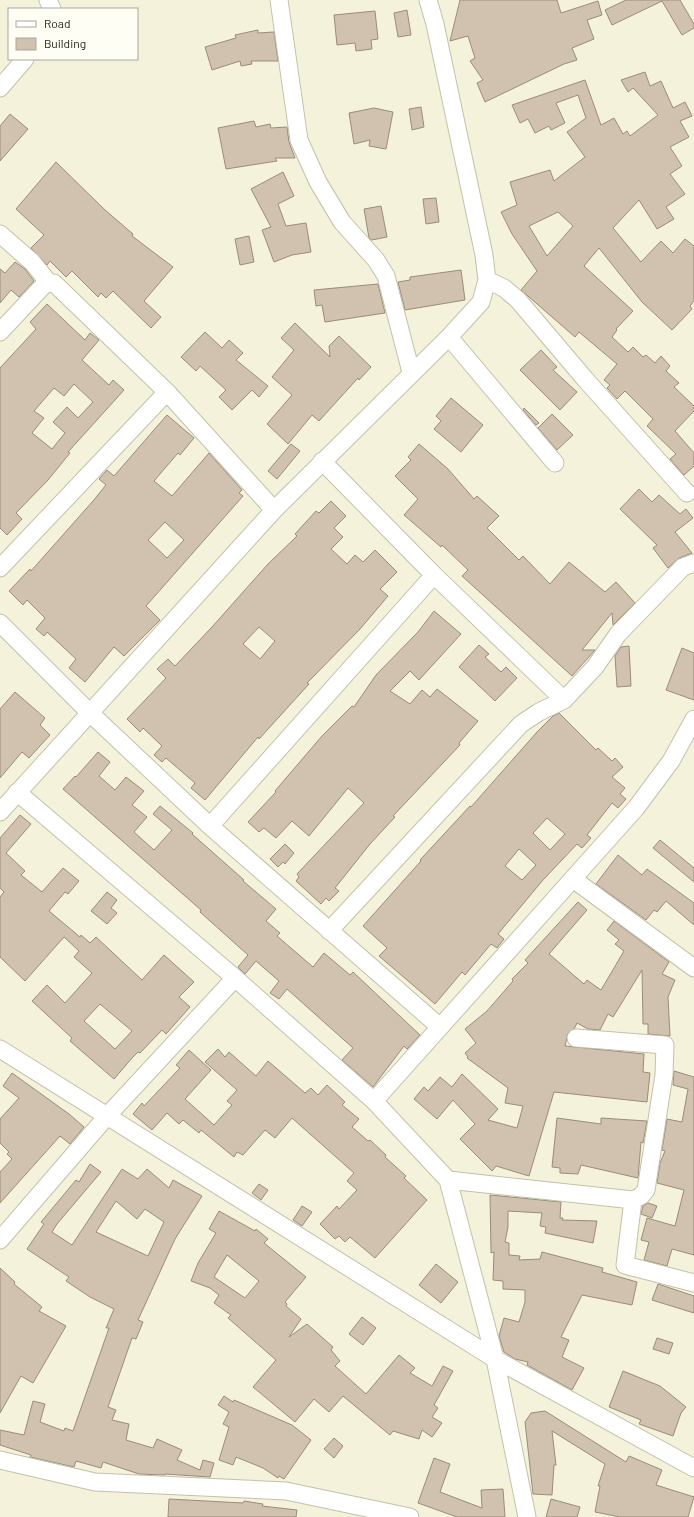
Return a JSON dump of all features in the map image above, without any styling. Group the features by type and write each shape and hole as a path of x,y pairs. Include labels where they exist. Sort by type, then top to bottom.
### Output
{"street":[{"path":"279,0 300,140 318,182 342,222 376,260 386,276 411,372"},
{"path":"0,812 274,510 411,372 449,336 481,302 487,280 482,247 435,24 428,0"},
{"path":"0,88 24,60"},
{"path":"0,234 32,262 49,283"},
{"path":"487,280 504,288 518,300 585,379 687,493"},
{"path":"0,332 43,286 49,283 54,283 167,392 274,510"},
{"path":"449,336 555,464"},
{"path":"0,568 167,392"},
{"path":"322,461 434,575 564,700"},
{"path":"329,931 521,724 539,712 564,700 595,666 618,634 683,567 694,563"},
{"path":"210,826 434,575"},
{"path":"0,623 90,713 210,826 440,1027"},
{"path":"374,1101 636,808 671,761 694,719"},
{"path":"17,792 235,978 374,1101 448,1180 495,1359 527,1517"},
{"path":"573,879 694,968"},
{"path":"0,1240 108,1115 235,978"},
{"path":"448,1180 633,1200 641,1196 646,1190 664,1075 666,1045 576,1038"},
{"path":"0,1049 108,1115 495,1359 694,1468"},
{"path":"633,1200 625,1265 694,1283"},
{"path":"0,1460 95,1482 286,1491 410,1517"}],"building":[{"path":"460,0 557,0 561,13 598,1 602,15 587,20 594,39 572,48 577,60 564,64 485,102 477,83 483,80 470,61 475,58 468,36 450,41"},
{"path":"626,0 680,0 694,24 694,28 682,35 662,1 612,25 605,10"},
{"path":"407,10 411,35 398,37 394,13"},
{"path":"375,11 378,39 371,40 372,49 356,51 355,43 337,45 334,15"},
{"path":"258,30 258,33 274,32 278,61 251,61 252,64 241,66 240,61 212,70 205,47 236,38 235,35"},
{"path":"645,72 650,86 661,81 673,108 685,102 692,116 680,121 689,137 670,147 682,166 670,174 685,194 666,207 674,219 657,229 639,200 613,228 641,262 661,241 673,253 685,239 694,246 694,301 690,306 692,309 672,330 642,302 599,248 584,266 633,311 616,329 617,330 612,337 628,352 633,347 643,357 646,355 655,363 661,356 670,366 666,371 679,383 674,387 694,406 694,411 675,431 694,453 694,466 684,475 670,459 676,454 647,426 653,419 625,391 617,399 607,388 610,385 604,380 617,364 579,332 575,337 521,290 537,271 512,234 501,212 517,205 510,182 550,170 554,181 585,157 567,132 586,118 578,95 556,103 565,123 551,130 549,126 535,133 528,119 520,123 512,105 585,80 601,125 614,118 623,134 627,131 630,136 658,115 633,88 628,92 621,80","holes":["558,212 573,226 547,256 529,226"]},
{"path":"421,107 424,127 412,130 409,109"},
{"path":"374,108 393,112 386,149 369,146 370,140 354,144 349,113"},
{"path":"10,114 28,129 0,161 0,126"},
{"path":"254,121 256,127 270,124 271,128 287,127 289,142 295,158 275,158 277,161 226,169 218,128"},
{"path":"56,162 105,210 133,234 132,236 173,267 144,301 161,317 151,328 113,291 106,298 101,293 98,297 72,271 66,277 50,261 47,265 31,248 44,235 16,209"},
{"path":"283,172 294,196 278,204 286,226 306,223 311,252 292,255 274,262 262,230 271,227 251,189"},
{"path":"436,198 439,222 426,224 423,199"},
{"path":"381,206 387,237 372,240 369,238 364,209"},
{"path":"249,236 254,262 240,265 235,239"},
{"path":"15,262 25,269 34,281 19,297 11,290 0,303 0,269 5,273"},
{"path":"461,270 465,300 405,310 398,282 410,280 410,277"},
{"path":"378,284 385,313 325,322 322,305 316,306 314,290"},
{"path":"47,304 85,340 90,333 99,340 82,360 109,385 113,380 124,390 68,452 70,453 48,480 16,513 22,519 7,535 0,528 0,368 36,329 30,322","holes":["74,384 93,402 78,418 67,407 53,422 65,433 52,449 32,433 44,418 34,411 54,388 64,396"]},
{"path":"295,323 330,357 329,346 339,336 371,367 359,380 358,378 319,421 312,415 288,444 267,424 292,395 272,377 294,350 281,338"},
{"path":"205,332 222,348 229,340 243,353 236,360 268,386 259,397 252,390 232,410 219,397 226,390 200,366 196,371 181,357"},
{"path":"541,350 557,367 553,370 577,392 560,410 520,370"},
{"path":"451,398 483,425 461,452 434,429 441,421 436,416"},
{"path":"524,408 539,423 536,425 523,410"},
{"path":"552,414 573,435 557,450 538,428"},
{"path":"167,415 194,438 180,455 178,453 154,481 172,496 209,453 242,490 239,493 243,496 146,606 160,620 124,656 114,647 85,682 69,668 76,659 47,632 44,636 36,629 45,618 27,600 23,605 9,591 30,569 31,571 106,485 99,479 107,470 114,476","holes":["165,522 184,540 167,558 148,540"]},
{"path":"291,444 300,451 277,479 268,471"},
{"path":"419,444 448,469 474,499 477,496 499,516 487,528 519,560 523,556 550,584 569,562 605,592 616,582 635,603 613,625 612,613 582,650 595,650 572,676 462,576 468,570 442,545 441,547 404,515 418,499 395,476 411,460 408,457"},
{"path":"639,489 652,502 659,495 680,514 686,509 693,518 675,532 692,553 679,558 668,568 653,548 657,545 620,509"},
{"path":"331,501 346,516 334,528 343,537 331,549 347,564 355,555 363,562 375,550 397,572 380,589 388,596 360,629 307,683 309,684 259,739 258,737 205,800 191,788 195,783 166,758 162,762 154,755 162,746 143,728 140,732 127,719 166,678 157,669 168,659 175,666 268,564 297,536 295,534 316,511 319,513","holes":["259,627 275,641 260,659 243,644"]},
{"path":"434,611 461,634 419,680 410,671 390,691 410,704 422,690 430,697 437,689 478,721 459,743 460,745 393,816 395,817 370,844 335,888 339,891 329,901 326,898 321,904 296,881 299,877 297,874 364,803 348,788 309,836 292,821 276,838 264,828 259,832 248,822 276,792 275,791 322,736 352,706 354,707 376,675 418,632"},
{"path":"479,645 489,654 485,657 501,672 506,667 517,678 495,701 459,667"},
{"path":"629,646 631,686 617,687 615,656 621,647"},
{"path":"682,648 694,653 694,700 666,690"},
{"path":"15,692 45,718 40,725 50,735 29,758 22,752 0,778 0,709"},
{"path":"559,713 596,750 598,748 612,761 615,758 623,767 612,777 625,788 620,794 626,799 618,808 612,803 587,835 591,838 582,848 577,844 543,880 498,934 504,939 497,948 491,944 465,975 462,972 435,1004 379,956 387,948 363,926 421,861 420,860 470,806 471,807 553,716","holes":["547,818 565,834 550,850 533,833","519,849 536,865 522,880 505,866"]},
{"path":"98,752 110,762 99,776 115,790 126,777 144,791 132,805 147,817 134,832 154,850 172,830 153,814 160,806 193,833 192,834 244,880 243,881 276,909 266,921 280,933 277,936 313,967 324,953 350,975 353,972 420,1035 407,1049 404,1046 373,1087 342,1060 353,1048 287,989 279,999 270,993 279,981 256,961 245,974 238,967 248,955 200,912 201,910 63,789"},
{"path":"20,815 31,824 6,853 25,871 21,875 42,892 63,868 79,881 68,894 65,892 49,911 80,937 81,935 90,943 96,937 142,980 164,955 194,982 179,997 190,1007 166,1034 162,1030 140,1053 138,1052 114,1079 70,1041 72,1038 32,1001 47,985 65,1003 92,973 74,957 79,951 64,937 25,981 0,957 0,897 4,892 0,888 0,838","holes":["100,1004 132,1031 115,1049 84,1021"]},
{"path":"660,840 694,868 694,882 653,848"},
{"path":"285,844 294,853 285,864 283,862 278,867 270,859"},
{"path":"618,855 642,875 647,869 694,903 694,925 666,901 657,912 654,910 646,920 596,884"},
{"path":"107,892 117,900 111,908 117,913 107,924 91,911"},
{"path":"578,902 587,910 549,954 584,984 587,980 601,990 624,951 615,944 619,940 607,930 614,921 669,962 662,974 675,980 668,997 670,1036 648,1034 648,1024 643,1024 642,970 613,1017 608,1014 600,1030 588,1029 577,1023 574,1029 568,1033 565,1046 644,1054 643,1072 650,1073 647,1102 554,1092 529,1176 496,1166 492,1171 460,1139 475,1124 453,1100 437,1119 414,1099 424,1087 428,1091 440,1077 452,1087 462,1074 498,1109 488,1120 517,1128 523,1106 505,1103 508,1088 467,1058 468,1057 465,1053 476,1043 465,1029 487,1011 513,981 512,979 528,963 525,960"},
{"path":"218,1049 225,1057 229,1052 256,1076 268,1061 305,1093 311,1088 318,1095 327,1085 345,1102 342,1105 359,1119 352,1127 368,1141 370,1140 386,1155 385,1157 406,1176 404,1178 427,1200 375,1258 350,1237 345,1242 339,1236 335,1239 320,1224 337,1206 339,1209 357,1190 347,1181 354,1173 292,1118 275,1138 265,1130 243,1155 237,1152 234,1157 201,1130 199,1133 183,1120 179,1124 167,1113 152,1130 133,1114 142,1103 144,1106 180,1068 176,1065 189,1050 211,1070 185,1099 214,1125 232,1105 227,1101 237,1090 205,1062"},
{"path":"674,1071 694,1077 694,1255 672,1249 667,1266 644,1260 649,1242 641,1240 647,1218 675,1226 684,1190 657,1183 660,1163 665,1151 662,1150 667,1119 682,1122 688,1089 673,1085"},
{"path":"12,1073 69,1114 84,1127 70,1144 60,1136 0,1203 0,1172 12,1159 7,1154 9,1152 0,1143 0,1119 19,1098 3,1086"},
{"path":"557,1118 601,1124 601,1118 647,1121 643,1143 641,1142 638,1178 581,1165 578,1174 560,1173 560,1168 552,1167"},
{"path":"90,1164 101,1172 52,1232 72,1245 122,1169 138,1179 147,1169 169,1188 173,1180 202,1196 175,1239 138,1320 143,1322 136,1339 132,1338 108,1407 116,1410 112,1420 129,1424 126,1440 153,1448 157,1439 182,1450 177,1460 200,1470 203,1460 214,1463 210,1477 139,1474 103,1462 101,1468 76,1461 74,1467 30,1457 31,1455 0,1445 0,1430 24,1435 33,1401 45,1404 40,1422 64,1431 65,1428 73,1431 109,1328 106,1328 114,1309 90,1297 66,1281 69,1277 27,1249 44,1224 41,1222 76,1180 79,1182","holes":["116,1201 137,1219 145,1209 164,1222 148,1256 96,1232"]},
{"path":"259,1184 268,1190 261,1200 252,1193"},
{"path":"490,1195 561,1202 560,1218 563,1218 562,1220 597,1221 593,1243 545,1233 546,1227 540,1226 542,1213 508,1211 508,1227 505,1242 509,1243 509,1255 520,1256 519,1260 540,1259 542,1252 603,1268 602,1272 637,1282 632,1305 582,1295 561,1337 569,1340 562,1357 584,1368 572,1390 527,1365 528,1362 515,1359 504,1352 499,1336 504,1318 519,1322 525,1302 525,1290 503,1289 503,1281 493,1280 494,1252 491,1253"},
{"path":"648,1203 657,1206 652,1218 641,1214 643,1206"},
{"path":"302,1206 312,1212 302,1226 293,1220"},
{"path":"219,1211 255,1231 256,1229 268,1239 264,1243 306,1277 285,1302 287,1304 286,1306 301,1319 289,1337 307,1324 333,1347 331,1350 340,1361 335,1366 366,1394 399,1355 415,1368 410,1373 432,1386 443,1366 453,1371 434,1405 438,1408 432,1417 442,1423 432,1437 422,1430 419,1439 393,1431 390,1435 343,1396 329,1412 314,1399 295,1422 253,1387 276,1360 228,1318 231,1315 214,1303 219,1295 210,1288 191,1281 198,1263 216,1233 209,1229","holes":["227,1255 259,1281 245,1298 214,1277"]},
{"path":"436,1264 458,1282 441,1303 419,1285"},
{"path":"0,1268 15,1282 14,1284 42,1307 39,1311 66,1326 33,1383 21,1376 0,1413"},
{"path":"658,1284 694,1296 694,1313 652,1300"},
{"path":"362,1317 376,1328 363,1345 349,1334"},
{"path":"657,1338 673,1343 669,1354 653,1349"},
{"path":"623,1371 660,1386 686,1407 681,1413 673,1436 639,1424 641,1420 609,1407"},
{"path":"224,1396 233,1402 234,1400 292,1425 311,1440 284,1479 279,1476 278,1478 263,1468 236,1457 233,1465 219,1460 229,1427 223,1424 229,1412 218,1405"},
{"path":"545,1411 626,1462 629,1456 662,1470 656,1485 694,1497 688,1517 620,1517 595,1512 600,1486 598,1486 605,1464 552,1431 556,1465 554,1465 552,1495 533,1494 525,1422 531,1413"},
{"path":"334,1438 343,1446 334,1458 324,1449"},
{"path":"434,1458 450,1464 440,1492 482,1508 481,1490 503,1489 505,1517 457,1517 418,1503"},
{"path":"169,1499 243,1503 244,1501 263,1504 262,1506 297,1510 296,1517 168,1517"},
{"path":"551,1499 580,1507 577,1517 546,1517"}]}
